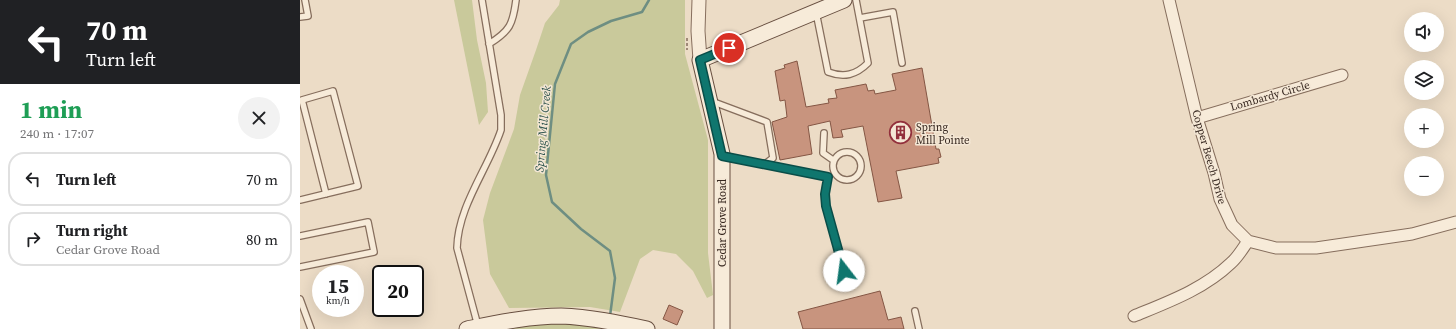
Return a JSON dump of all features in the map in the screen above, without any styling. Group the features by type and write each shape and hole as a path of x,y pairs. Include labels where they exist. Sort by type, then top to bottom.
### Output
{"main road":[{"path":"694,56 816,12 844,0"},
{"name":"Cedar Grove Road","path":"694,56 709,100 722,156 722,329"},
{"path":"472,328 539,317 561,316 588,318 647,329"}],"street":[{"name":"Cedar Grove Road","path":"694,56 698,31 699,0"},
{"name":"Copper Beech Drive","path":"1169,0 1197,118 1214,173 1220,200 1232,225 1248,241"},
{"name":"Lombardy Circle","path":"1197,118 1342,75"},
{"path":"1134,316 1183,295 1211,278 1232,263 1248,241 1276,248 1316,248 1412,234 1456,222"}],"lane":[{"path":"300,18 308,16 305,0"},
{"path":"472,328 457,248 457,236 466,208 492,153 501,130 482,0"},
{"path":"489,44 504,35 514,19 516,0"},
{"path":"816,12 828,72 845,76 854,74 862,70 868,63 856,0"},
{"path":"860,18 893,12 902,63"},
{"path":"300,200 326,194 358,186 333,91 302,100 326,194"},
{"path":"709,100 767,122 773,158 765,164"},
{"path":"824,133 823,153 833,160"},
{"path":"848,151 856,154 861,162 860,171 850,180 841,179 834,173 832,169 833,160 839,153 848,151"},
{"path":"722,156 828,177 834,173"},
{"path":"828,177 825,194 826,206 844,271"},
{"path":"300,236 368,222 374,252 300,267"},
{"path":"300,299 311,329"},
{"path":"915,311 919,329"}],"path":[{"path":"686,34 694,56"}],"green space":[{"path":"454,0 472,0 477,40 486,83 488,112 479,125"},
{"path":"560,0 685,0 685,54 708,140 708,253 713,295 707,298 693,271 676,254 653,250 640,259 620,312 590,307 509,308 490,274 483,220 490,193 514,129 520,95 545,23 559,5"},
{"path":"539,317 650,329 474,329"}],"building":[{"name":"Spring Mill Pointe","path":"797,61 806,107 829,103 828,99 837,98 835,90 866,84 868,91 874,90 875,94 896,90 892,74 922,68 936,149 939,149 941,157 938,158 939,163 896,171 902,198 878,202 863,126 841,130 843,137 833,138 830,121 808,126 812,154 780,160 772,122 787,117 785,100 780,101 775,71 785,68 784,65"},
{"path":"880,291 888,320 901,317 904,329 803,329 798,312"},
{"path":"669,305 683,311 677,325 663,319"}],"waterway":[{"name":"Spring Mill Creek","path":"610,316 615,278 610,251 581,229 552,202 546,175 555,84 571,44 588,32 611,21 642,12 649,0"}],"place":[{"name":"Spring Mill Pointe","path":"900,133"}],"route":[{"path":"729,48 700,60 722,156 828,177 825,194 826,206 844,271"}]}
